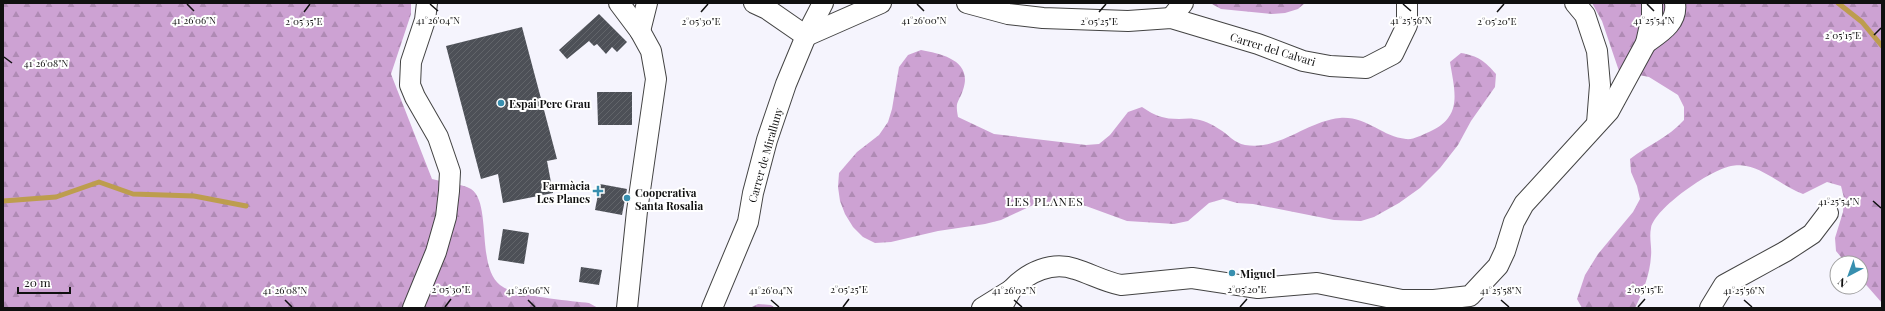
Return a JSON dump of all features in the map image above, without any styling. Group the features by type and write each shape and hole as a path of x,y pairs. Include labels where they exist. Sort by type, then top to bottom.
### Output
{"street":[{"path":"412,308 436,252 446,217 450,172 438,137 415,97 410,85 411,62 425,20 428,3"},
{"path":"619,3 640,31 651,52 656,78 637,211 627,308"},
{"path":"640,31 647,3"},
{"path":"754,3 767,9 806,36 882,3"},
{"name":"Carrer de Miralluny","path":"712,308 748,222 753,193 767,140 786,84 806,36 822,3"},
{"path":"967,3 1008,14 1043,18 1128,21 1170,18 1183,3"},
{"name":"Carrer del Calvari","path":"1170,18 1258,44 1303,61 1330,66 1366,68 1393,54 1408,25 1407,3"},
{"path":"1575,3 1585,15 1597,51 1600,85 1597,124"},
{"path":"982,308 1012,290 1033,272 1047,267 1062,266 1074,268 1121,285 1192,278 1258,288 1317,283 1402,300 1460,298 1470,296 1498,266 1505,251 1514,222 1524,204 1608,111 1646,43 1652,16 1652,3"},
{"path":"1646,43 1662,32 1670,24 1676,11 1675,3"},
{"path":"1710,308 1724,285 1786,252 1812,234 1828,213"},
{"path":"1001,308 1012,290"},
{"path":"1441,308 1460,298"}],"green space":[{"path":"3,3 411,3 411,14 391,74 432,179 467,187 477,196 481,207 488,264 493,276 500,285 507,289 529,295 589,303 598,308 3,308"},
{"path":"1210,3 1305,3 1298,9 1285,13 1272,14 1221,9"},
{"path":"1592,3 1882,3 1882,303 1869,288 1869,255 1839,255 1836,251 1835,238 1843,212 1844,198 1841,186 1827,182 1803,194 1761,171 1738,165 1722,169 1698,182 1662,210 1651,228 1651,253 1648,276 1635,308 1582,308 1577,299 1585,275 1598,254 1633,212 1640,199 1637,186 1631,172 1630,159 1665,137 1684,120 1684,107 1678,95 1649,77 1619,71 1602,21"},
{"path":"921,50 947,57 960,66 964,72 965,80 963,90 957,105 958,117 994,134 1086,145 1099,144 1110,135 1128,112 1142,107 1155,115 1164,118 1204,121 1245,145 1257,146 1270,144 1316,124 1340,118 1358,120 1389,135 1412,139 1440,126 1452,111 1455,94 1450,62 1461,53 1481,60 1496,74 1495,87 1471,121 1458,145 1440,168 1420,188 1399,203 1374,217 1361,221 1334,220 1253,204 1237,203 1223,199 1209,203 1188,221 1174,224 1127,221 1086,206 1058,200 1031,206 1001,220 985,224 938,231 891,242 875,243 863,237 853,227 845,214 840,201 838,187 839,173 857,152 879,135 888,122 892,109 899,67 908,55"},
{"path":"758,304 771,305 775,308 750,308"}],"building":[{"path":"599,14 627,42 617,52 612,47 606,54 597,44 594,46 589,41 567,59 559,50"},
{"name":"Espai Pere Grau","path":"522,27 557,159 547,161 553,193 503,203 498,174 481,179 446,46"},
{"path":"597,92 632,92 632,125 598,125"},
{"path":"600,184 627,189 622,215 595,210"},
{"path":"503,229 529,233 524,264 498,260"},
{"path":"581,267 602,270 599,285 579,282"}],"waterway":[{"path":"1838,3 1862,22 1882,46"},
{"path":"3,201 56,197 99,182 133,194 194,196 246,206"}],"place":[{"name":"Espai Pere Grau","path":"501,103"},
{"name":"Farmàcia Les Planes","path":"598,191"},
{"name":"Cooperativa Santa Rosalia","path":"627,198"},
{"name":"Miguel","path":"1232,273"}],"district":[{"name":"LES PLANES","path":"1045,201"}]}
